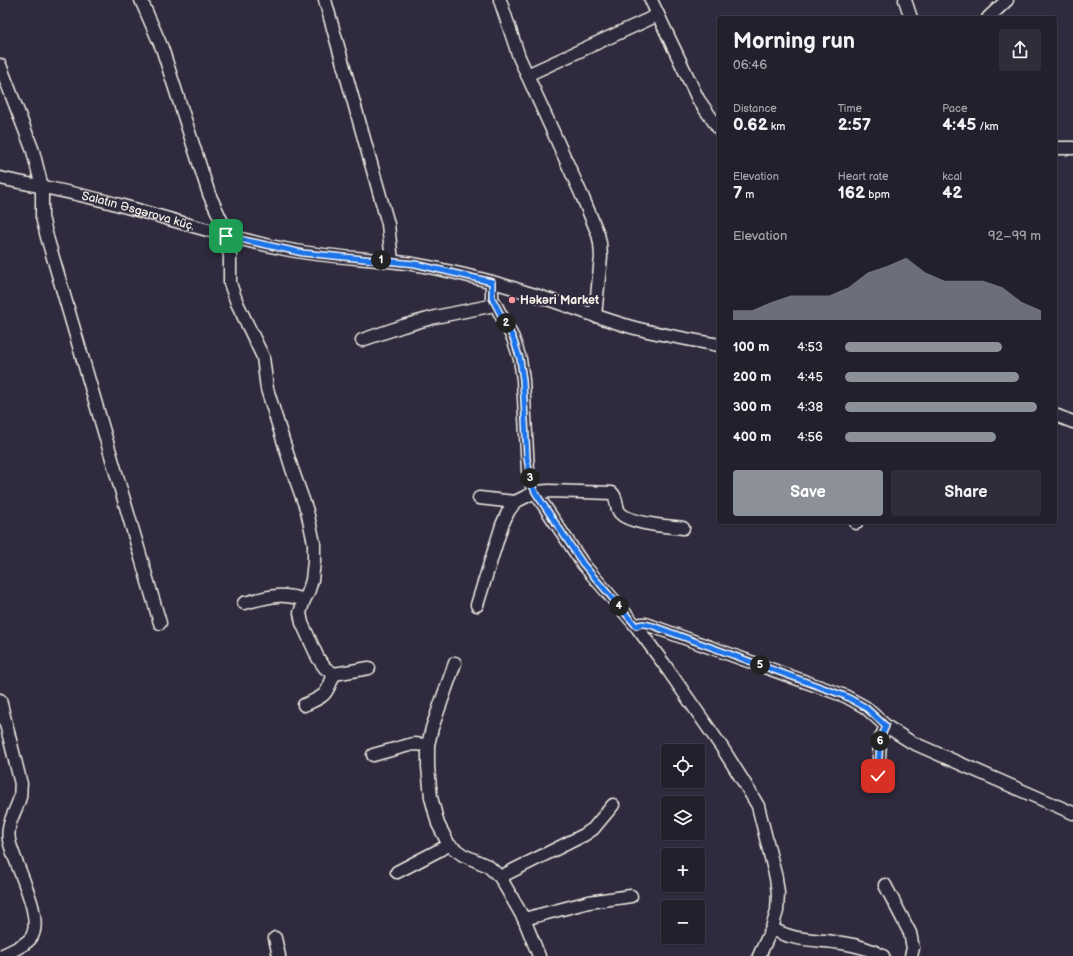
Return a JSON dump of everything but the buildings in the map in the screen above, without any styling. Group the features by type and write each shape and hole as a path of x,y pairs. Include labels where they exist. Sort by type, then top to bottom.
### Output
{"street":[{"path":"141,0 162,48 209,194 222,222 230,256 230,283 237,303 263,357 267,389 307,511 313,536 314,561 312,580 300,613 302,623 318,658 325,668 334,674 369,668"},
{"path":"325,0 388,224 392,261"},
{"path":"500,0 504,16 527,75 598,234 601,257 595,316"},
{"path":"905,0 910,16"},
{"path":"990,16 1007,0"},
{"path":"654,1 658,15 698,100 717,126"},
{"path":"527,75 658,15"},
{"path":"0,65 33,151 42,187 42,217 47,237 160,623"},
{"path":"1057,148 1073,148"},
{"name":"Salatın Əsgərova küç.","path":"0,178 81,195 226,236 303,253 392,261 441,269 522,290 634,328 682,339 717,345"},
{"path":"492,282 491,290 495,304 513,338 520,359 523,380 528,471 535,492 583,564 636,626 668,671 723,749 746,784 758,806 776,878 778,893 777,911 772,928 759,956"},
{"path":"362,340 435,317 495,304"},
{"path":"1057,416 1073,422"},
{"path":"476,605 502,525 508,512 515,502 535,492 612,493 616,498 616,507 618,511 626,518 683,528"},
{"path":"479,498 515,502"},
{"path":"244,603 277,595 290,595 304,600"},
{"path":"636,626 646,624 845,696 865,707 886,726 911,742 1073,813"},
{"path":"455,663 432,728 428,745 428,766 431,797 438,824 449,845 463,855 488,866 500,877 524,919 539,956"},
{"path":"304,705 318,699 328,691 334,674"},
{"path":"0,700 20,784 20,796 10,819 9,840 12,852 25,882 32,908 34,930 31,938 27,942 1,956"},
{"path":"878,776 880,740 886,726"},
{"path":"373,755 413,744 428,745"},
{"path":"500,877 584,835 593,829 613,805"},
{"path":"397,872 449,845"},
{"path":"886,885 910,933 914,948 911,956"},
{"path":"524,919 589,902 631,896"},
{"path":"772,928 780,934 790,937 860,946 883,956"},
{"path":"275,938 279,956"}],"place":[{"name":"Həkəri Market","path":"512,300"}],"route":[{"path":"226,236 303,253 415,264 492,282 492,298 513,338 522,369 528,471 531,483 546,510 593,578 636,626 642,624 653,626 845,696 865,707 886,726 880,740 878,776"}]}
